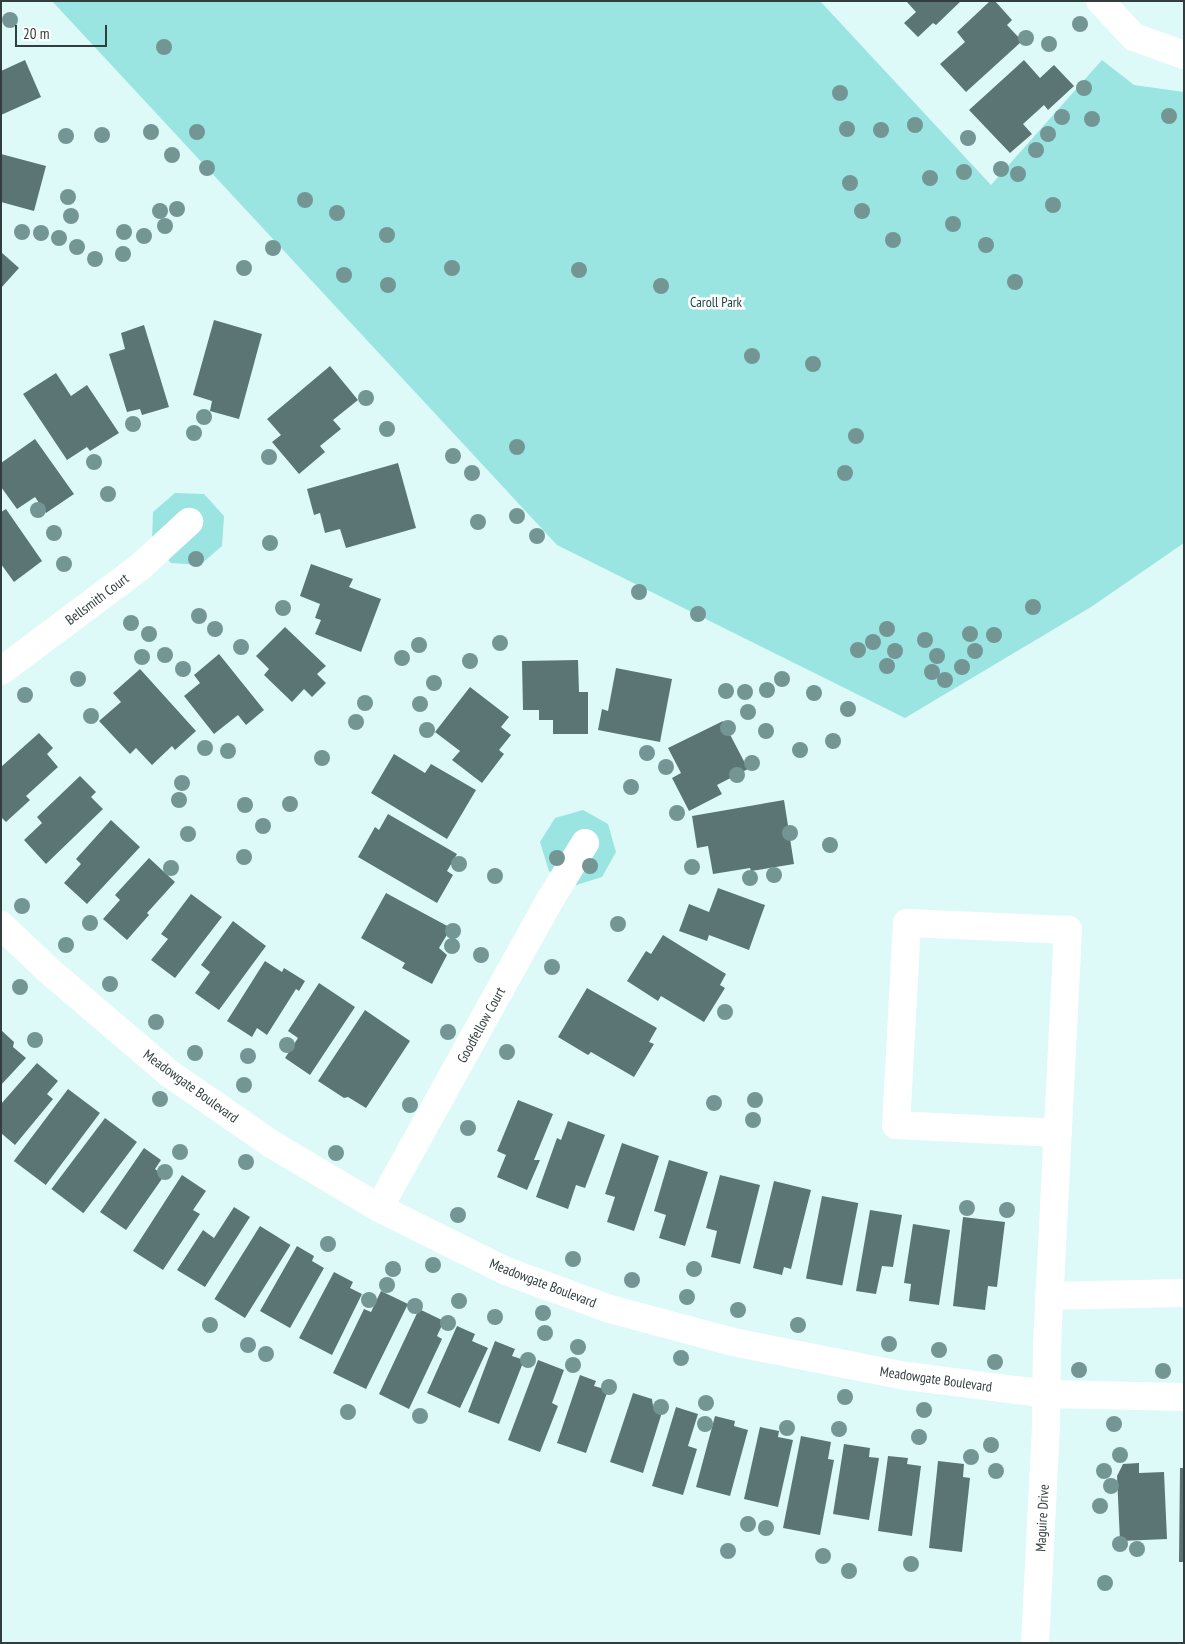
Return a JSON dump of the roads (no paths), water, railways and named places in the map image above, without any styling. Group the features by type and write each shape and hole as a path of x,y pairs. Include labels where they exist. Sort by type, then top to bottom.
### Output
{"street":[{"path":"1100,1 1134,37 1184,55"},
{"name":"Bellsmith Court","path":"1,671 140,567 189,522"},
{"name":"Goodfellow Court","path":"379,1208 550,900 586,842"},
{"name":"Maguire Drive","path":"1035,1643 1047,1394 1049,1296 1058,1133 1068,930 907,923 896,1125 1058,1133"},
{"name":"Meadowgate Boulevard","path":"1,926 47,969 170,1074 273,1144 379,1208 506,1271 610,1309 733,1342 890,1373 1047,1394 1184,1397"},
{"path":"1049,1296 1184,1293"}],"park label":[{"name":"Caroll Park","path":"716,302"}]}
